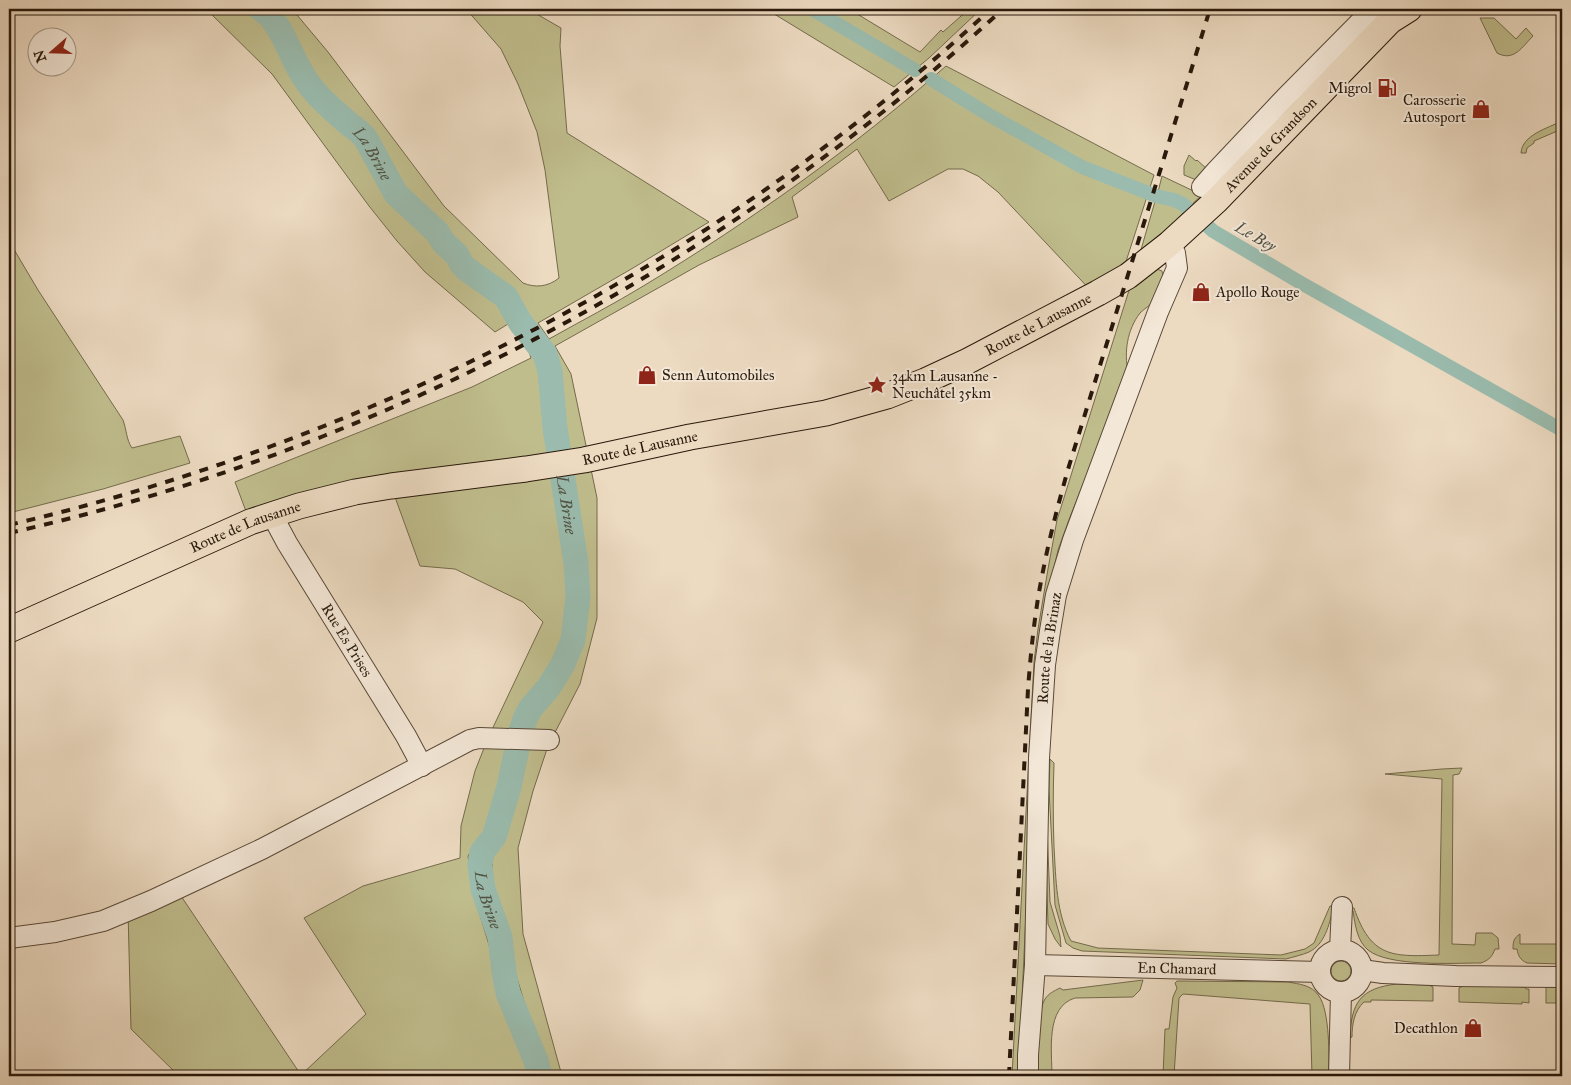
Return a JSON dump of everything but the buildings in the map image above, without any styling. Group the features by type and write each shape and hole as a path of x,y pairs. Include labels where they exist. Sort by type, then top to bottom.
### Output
{"main road":[{"name":"Avenue de Grandson","path":"1177,238 1209,194 1392,12"},
{"name":"Route de Lausanne","path":"9,630 250,522 329,498 364,491 584,460 683,438 826,413 887,396 962,364 1095,295 1128,276 1177,238"}],"street":[{"name":"Route de la Brinaz","path":"1028,1076 1035,965 1040,733 1045,665 1056,595 1072,540 1158,312 1177,268 1175,253 1177,238"},
{"name":"Rue Es Prises","path":"272,515 287,543 406,736 422,766"},
{"path":"9,938 55,932 103,921 151,901 262,849 470,740 488,738 549,740"},
{"path":"1340,950 1342,907"},
{"path":"1340,950 1352,953 1361,963 1362,970 1361,977 1354,988 1341,992 1329,988 1321,978 1320,972 1323,960 1328,954 1340,950"},
{"name":"En Chamard","path":"1035,965 1320,972"},
{"path":"1362,970 1383,973 1456,976 1562,977"},
{"path":"1338,1076 1341,992"}],"shaded area":[{"path":"206,9 292,9 328,52 444,206 523,283 532,286 546,285 559,278 545,170 537,132 518,84 501,49 466,9 528,9 561,28 560,46 567,133 709,222 538,323 549,339 645,285 763,209 875,126 946,66 1154,175 1120,280 1095,295 998,192 978,176 963,169 948,169 889,201 857,149 792,197 798,217 699,265 555,346 571,374 597,498 597,618 580,684 548,746 533,791 518,848 523,934 562,1076 547,1076 516,975 504,926 491,896 493,851 472,850 468,856 475,899 529,1076 179,1076 131,1029 128,911 177,890 301,1075 366,1014 304,918 363,886 460,858 461,826 475,771 488,738 543,622 523,602 455,569 420,566 391,486 250,522 235,482 472,387 531,358 525,343 512,327 508,324 495,332 425,272 369,206 272,74"},
{"path":"766,9 849,9 920,52 941,30 943,32 969,9 981,9 929,58 894,87"},
{"path":"1480,18 1494,18 1516,39 1526,28 1533,36 1521,49 1513,54 1508,56 1497,53"},
{"path":"1562,121 1562,129 1534,141 1527,148 1526,153 1521,153 1522,147 1531,137 1543,129"},
{"path":"1189,155 1207,169 1199,181 1184,175 1184,166"},
{"path":"1162,176 1202,195 1190,206 1175,197 1158,192"},
{"path":"1156,198 1179,204 1186,210 1165,233 1140,253"},
{"path":"9,241 38,290 123,420 132,448 180,436 190,463 103,489 9,513"},
{"path":"1154,268 1162,271 1162,286 1157,298 1140,313 1129,334 1126,357 1128,372 1058,550 1049,591 1035,718 1020,1042 1021,1076 1012,1076 1034,662 1048,569 1057,520 1131,284"},
{"path":"1050,759 1054,763 1055,871 1062,919 1071,941 1098,948 1281,955 1305,949 1314,943 1330,906 1354,908 1368,936 1385,951 1408,955 1439,955 1442,779 1385,774 1462,768 1459,774 1453,775 1452,944 1475,945 1476,933 1492,933 1498,938 1499,949 1495,949 1490,958 1481,963 1422,963 1391,959 1378,955 1364,946 1357,932 1353,911 1348,909 1333,909 1326,934 1314,949 1286,959 1082,951 1073,948 1066,943 1055,905 1049,789"},
{"path":"1045,825 1047,826 1050,902 1060,936 1061,947 1048,924"},
{"path":"1520,934 1520,944 1562,944 1562,964 1527,963 1519,955 1517,949 1513,949 1514,940"},
{"path":"1341,961 1348,964 1351,971 1348,978 1341,981 1334,978 1331,971 1334,964"},
{"path":"1143,980 1140,990 1133,997 1075,998 1065,1003 1059,1011 1052,1031 1052,1076 1036,1076 1040,1015 1048,995 1060,988 1063,990"},
{"path":"1177,981 1288,982 1313,989 1323,1003 1325,1012 1328,1034 1329,1076 1312,1076 1310,1004 1183,994 1179,998 1174,1076 1163,1076 1165,1029 1169,1029 1173,997 1177,988 1175,983"},
{"path":"1397,984 1429,985 1433,987 1433,1001 1371,1000 1371,1002 1364,1002 1356,1014 1352,1037 1350,1038 1353,1015 1360,999 1375,989"},
{"path":"1465,985 1525,987 1529,989 1529,1003 1459,1002 1459,988"},
{"path":"1546,987 1562,987 1562,1003 1546,1003"}],"waterway":[{"name":"La Brine","path":"261,9 269,16 281,33 300,71 310,86 326,104 366,139 396,194 437,232 444,243 457,255 465,268 506,297 520,322 545,354 550,371 555,428 576,563 578,596 573,640 563,664 549,687 530,709 525,719 509,787 494,837 482,852 480,865 483,889 500,937 508,993 536,1061 540,1076"},
{"name":"Le Bey","path":"812,9 915,70"},
{"name":"Le Bey","path":"931,79 989,115 1082,167 1156,196 1183,204 1213,231 1301,283 1562,430"}],"railway":[{"path":"9,525 145,489 278,444 407,391 533,330 655,261 772,185 885,101 991,9"},
{"path":"9,533 146,497 281,452 413,398 540,336 663,266 782,188 895,102 1003,9"},
{"path":"1009,1076 1028,689 1040,586 1069,466 1210,9"}],"place":[{"name":"Migrol","path":"1387,88"},
{"name":"Carosserie Autosport","path":"1481,109"},
{"name":"Apollo Rouge","path":"1201,292"},
{"name":"Senn Automobiles","path":"647,375"},
{"name":"34km Lausanne - Neuchâtel 35km","path":"877,385"},
{"name":"Decathlon","path":"1473,1028"}]}
